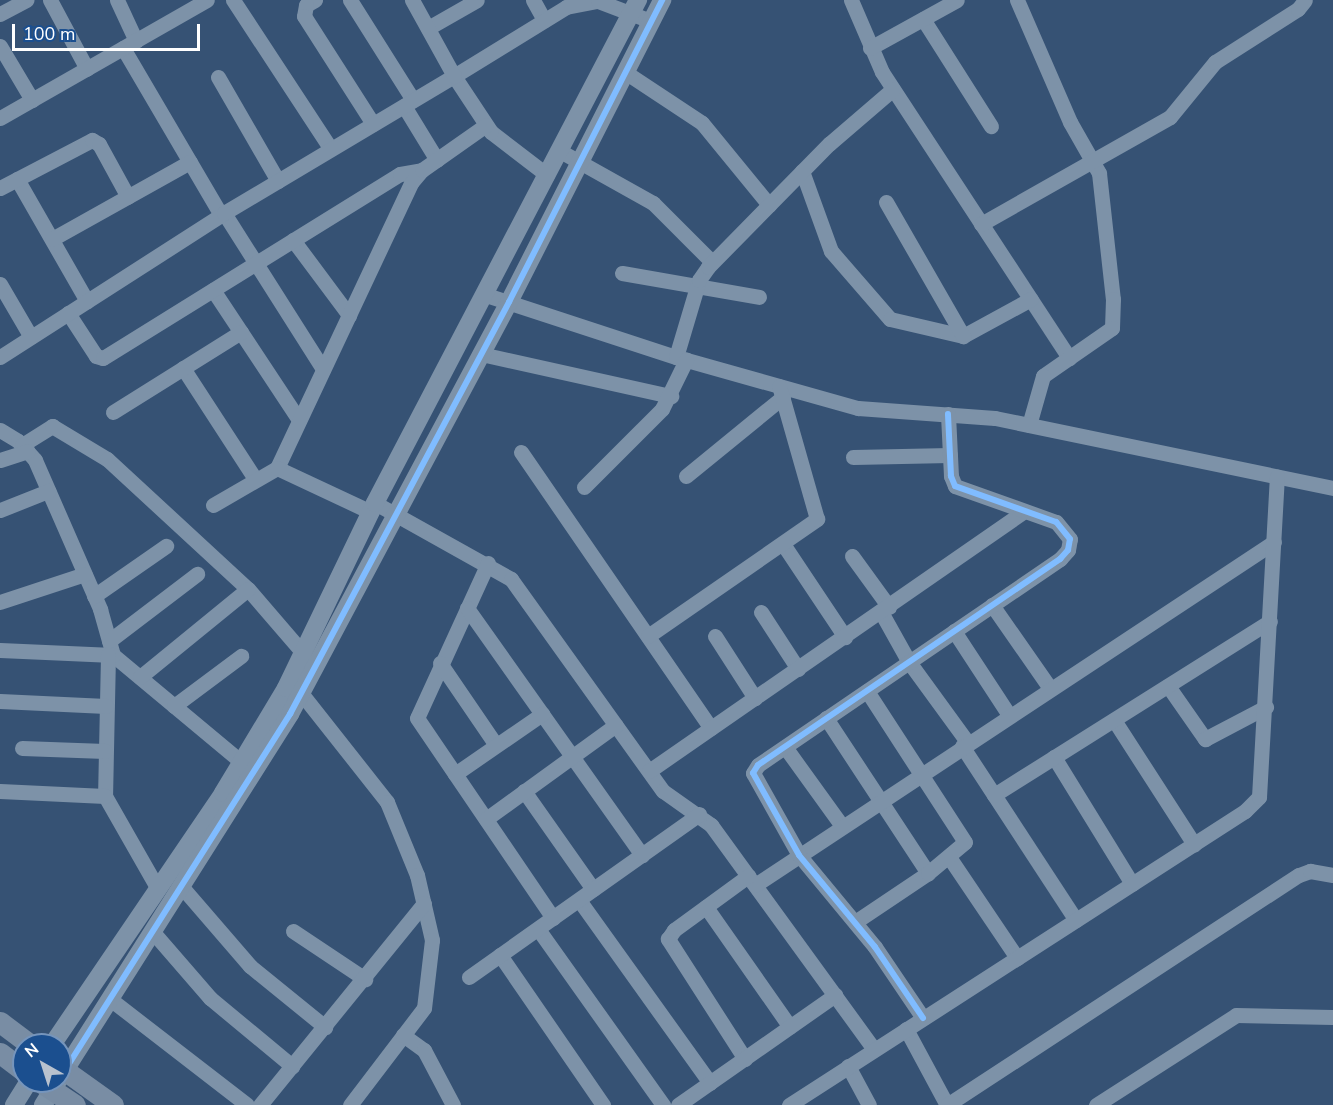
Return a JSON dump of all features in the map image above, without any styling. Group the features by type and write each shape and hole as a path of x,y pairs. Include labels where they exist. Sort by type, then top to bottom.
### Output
{"main road":[{"path":"0,1022 15,1033"},
{"path":"72,1089 113,1105"},
{"path":"64,1093 75,1105"}],"street":[{"path":"0,14 26,0"},
{"path":"50,0 87,69"},
{"path":"117,0 130,44 190,162 323,369"},
{"path":"233,0 331,149"},
{"path":"315,0 306,5 304,16 373,124"},
{"path":"350,0 437,160"},
{"path":"412,0 454,76 486,125 548,175"},
{"path":"428,28 477,0"},
{"path":"533,0 544,20"},
{"path":"60,1033 153,897 301,693 482,354 662,0"},
{"path":"850,0 870,48 893,89 1069,357"},
{"path":"870,48 957,0"},
{"path":"1017,0 1070,122 1093,160 1101,181 1114,321 1107,334 1043,376 1029,425"},
{"path":"981,224 1170,117 1215,62 1298,9 1305,0"},
{"path":"1,356 222,214 566,7 588,1 635,7 651,21"},
{"path":"0,118 200,2"},
{"path":"72,1055 181,886 247,767 373,507 635,7"},
{"path":"923,19 991,126"},
{"path":"0,46 32,100"},
{"path":"625,72 702,123 769,205"},
{"path":"218,77 278,181"},
{"path":"584,486 671,396 697,288 712,262 802,171 893,89"},
{"path":"213,505 277,468 411,183 422,170 486,125"},
{"path":"0,188 95,140 128,197"},
{"path":"560,151 581,160 652,203 712,262"},
{"path":"52,239 190,162"},
{"path":"68,313 96,356 103,358 400,174 422,170"},
{"path":"802,171 831,251 884,314 897,322 963,336 1031,299"},
{"path":"17,179 87,301"},
{"path":"886,202 963,336"},
{"path":"294,240 349,315"},
{"path":"622,273 697,288 759,297"},
{"path":"0,284 31,337"},
{"path":"213,290 300,420"},
{"path":"483,294 781,391 858,408 948,414 1029,425 1333,488"},
{"path":"113,412 241,332"},
{"path":"482,354 671,396"},
{"path":"183,368 255,479"},
{"path":"686,476 781,391"},
{"path":"648,636 812,525 817,512 781,391"},
{"path":"923,1018 855,922 799,855 754,778 758,765 1060,559 1068,550 1070,539 1062,527 959,490 951,476 948,414"},
{"path":"0,460 25,448 52,426 107,459 248,589 303,653"},
{"path":"0,430 25,448 48,491 94,596 110,650 106,706 105,796 163,914"},
{"path":"520,452 711,728"},
{"path":"853,457 950,455"},
{"path":"277,468 373,507 397,512 488,563 511,579 649,771 668,795 699,814 752,881 874,1049"},
{"path":"790,1105 1245,811 1259,797 1266,707 1277,477"},
{"path":"0,510 48,491"},
{"path":"649,771 1024,512"},
{"path":"745,1059 669,944 674,930 706,907 799,855 1274,542"},
{"path":"783,544 845,637"},
{"path":"94,596 166,546"},
{"path":"852,556 885,610 909,662 965,745 994,795 1076,920"},
{"path":"488,563 440,663 417,718 553,918"},
{"path":"0,602 85,574"},
{"path":"0,650 110,650 197,574"},
{"path":"140,677 248,589"},
{"path":"992,605 1050,688"},
{"path":"466,608 642,855"},
{"path":"761,612 798,669"},
{"path":"994,795 1270,621"},
{"path":"954,632 1010,715"},
{"path":"715,636 755,698"},
{"path":"110,650 247,767"},
{"path":"174,706 241,656"},
{"path":"440,663 496,745"},
{"path":"1168,686 1204,739 1266,707"},
{"path":"855,922 962,848 964,837 867,691"},
{"path":"301,693 377,786 409,856 424,903 432,948 426,1003 350,1105"},
{"path":"0,701 106,706"},
{"path":"454,774 542,714"},
{"path":"826,718 928,873"},
{"path":"1114,720 1194,844"},
{"path":"486,819 616,725"},
{"path":"785,747 842,826"},
{"path":"22,748 105,751"},
{"path":"1054,757 1132,884"},
{"path":"0,791 105,796"},
{"path":"524,791 593,889"},
{"path":"469,977 699,814"},
{"path":"949,857 1017,958"},
{"path":"906,1029 947,1105 1299,874 1310,871 1333,875"},
{"path":"181,886 249,966 325,1027"},
{"path":"579,900 710,1083"},
{"path":"260,1105 365,979 424,903"},
{"path":"706,907 790,1027"},
{"path":"538,929 663,1105"},
{"path":"152,931 210,998 292,1066"},
{"path":"293,931 365,979"},
{"path":"500,955 603,1105"},
{"path":"678,1105 835,995"},
{"path":"110,999 247,1105"},
{"path":"1096,1105 1236,1015 1333,1017"},
{"path":"403,1035 424,1050 453,1105"},
{"path":"848,1066 869,1105"}],"cycle path":[{"path":"72,1059 290,714 509,302 662,0"},
{"path":"923,1018 875,947 799,855 753,773 758,765 1060,559 1068,550 1070,539 1056,522 955,486 951,476 948,414"}]}
